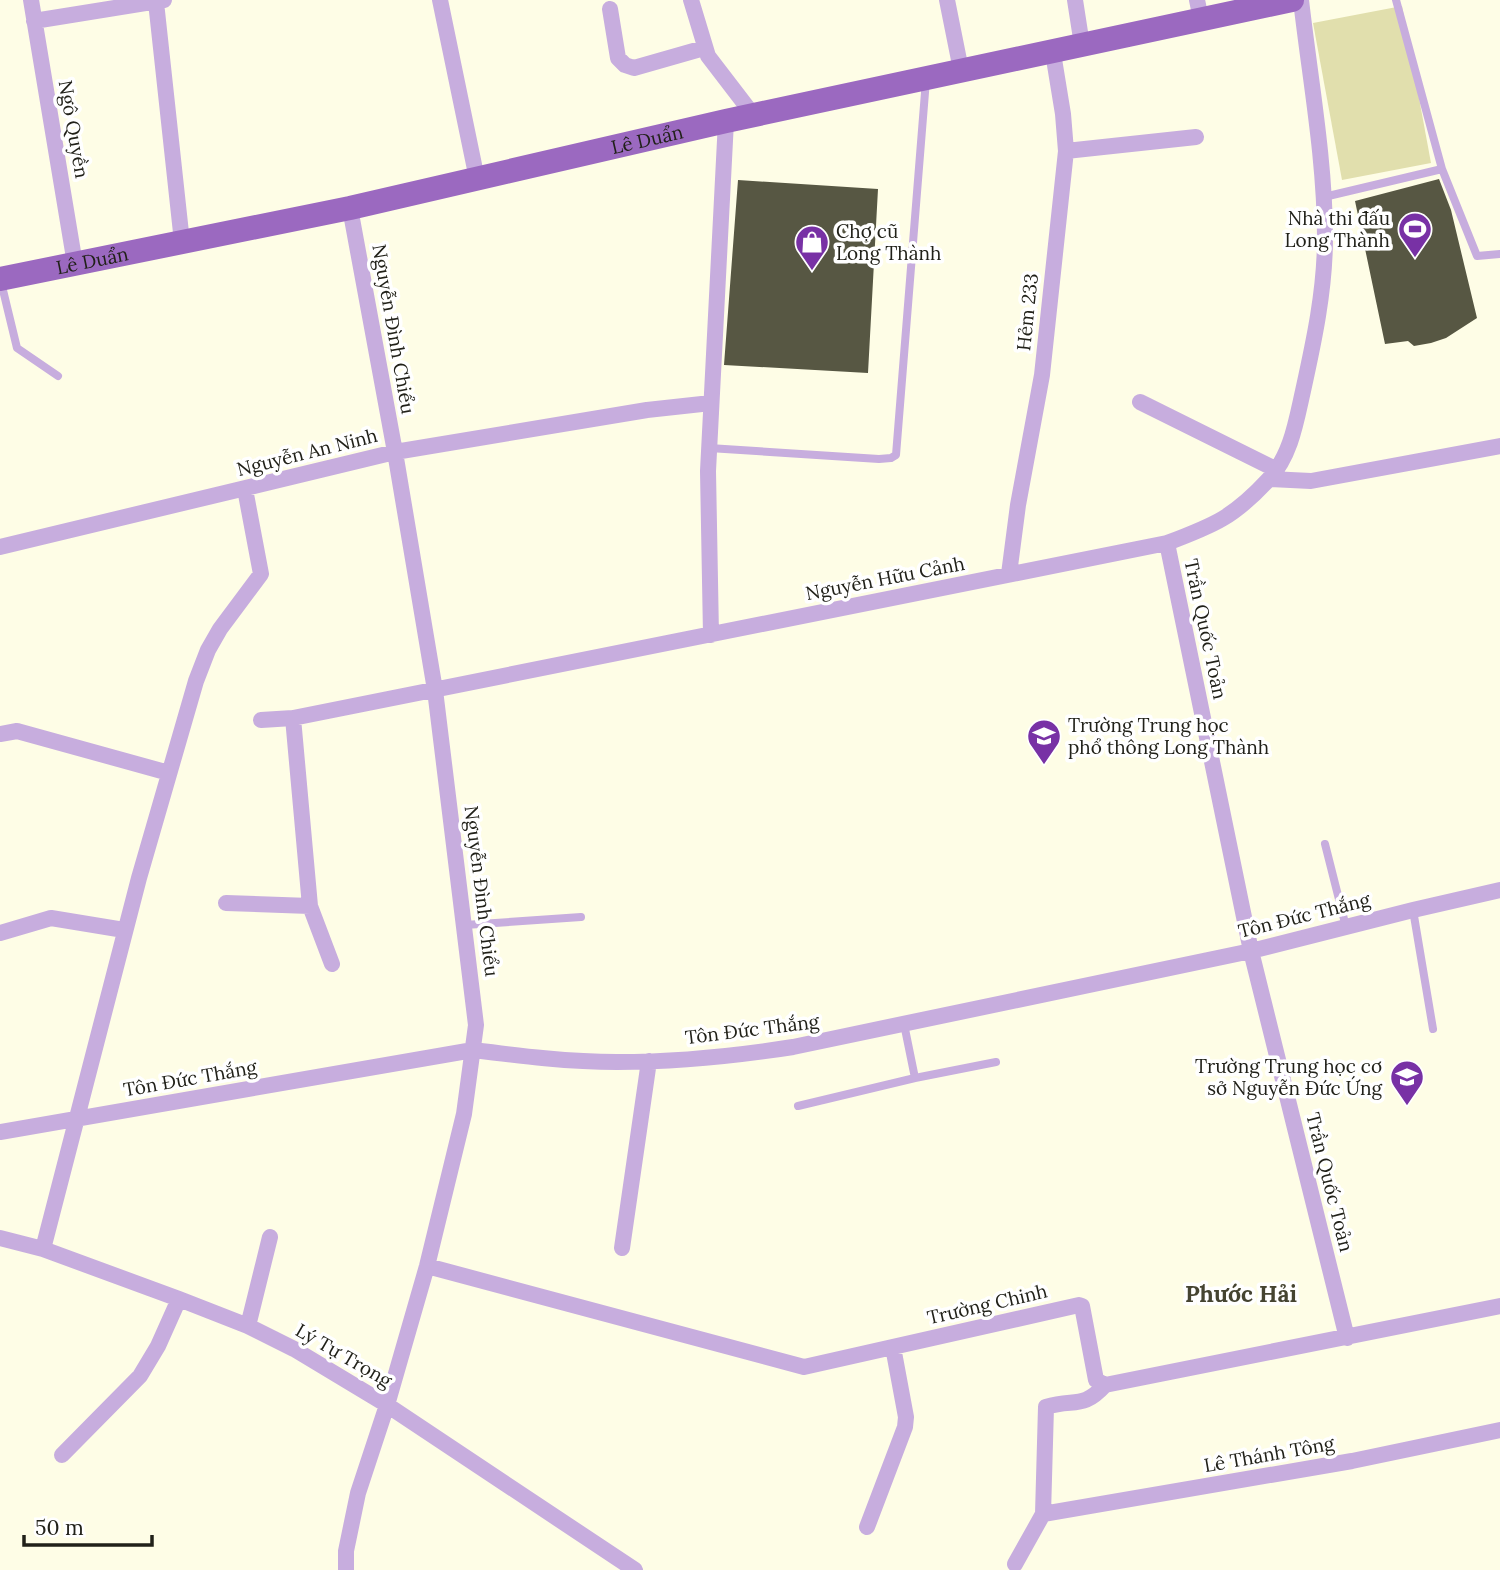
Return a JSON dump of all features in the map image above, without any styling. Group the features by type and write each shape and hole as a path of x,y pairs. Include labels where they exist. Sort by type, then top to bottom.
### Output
{"main road":[{"name":"Lê Duẩn","path":"0,279 350,208 726,121 1053,53 1199,10 1292,0"}],"street":[{"name":"Ngô Quyền","path":"31,0 75,264"},
{"path":"440,0 477,178"},
{"path":"691,0 704,48 754,116"},
{"path":"947,0 961,70"},
{"path":"1074,0 1082,45"},
{"name":"Nguyễn Hữu Cảnh","path":"261,720 293,718 1167,543 1212,526 1245,505 1273,475 1287,451 1320,302 1325,241 1324,197 1301,0"},
{"path":"34,21 160,1 182,242"},
{"path":"610,9 618,58 625,65 634,68 704,48"},
{"name":"Hẻm 233","path":"1009,574 1018,505 1042,375 1066,151 1053,53"},
{"path":"711,635 709,448 726,121"},
{"path":"1066,151 1196,137"},
{"name":"Nguyễn Đình Chiểu","path":"346,1570 351,1522 427,1266 464,1114 476,1025 435,690 350,208"},
{"path":"1140,402 1273,475 1311,481 1500,446"},
{"name":"Nguyễn An Ninh","path":"0,547 395,452 647,410 711,403"},
{"path":"43,1249 124,930 196,681 220,629 261,574 245,489"},
{"name":"Trần Quốc Toản","path":"1167,543 1251,951 1347,1338"},
{"path":"293,718 310,906 332,964"},
{"path":"0,734 17,732 169,773"},
{"name":"Tôn Đức Thắng","path":"0,1132 473,1050 538,1059 649,1061 732,1056 793,1047 1251,951 1500,890"},
{"path":"226,903 310,906"},
{"path":"0,933 51,918 124,930"},
{"path":"622,1248 649,1061"},
{"path":"248,1326 270,1237"},
{"name":"Lý Tự Trọng","path":"0,1238 43,1249 179,1299 248,1326 294,1349 387,1405 635,1570"},
{"name":"Trường Chinh","path":"427,1266 804,1367 1079,1305 1082,1306 1096,1380 1105,1385"},
{"path":"62,1455 140,1376 158,1346 179,1299"},
{"path":"1015,1564 1043,1514 1046,1407 1084,1402 1105,1385 1500,1306"},
{"path":"867,1527 905,1427 906,1417 893,1346"},
{"name":"Lê Thánh Tông","path":"1043,1514 1352,1461 1500,1430"}],"lane":[{"path":"1396,0 1442,169 1477,256 1500,254"},
{"path":"709,448 879,459 896,455 926,78"},
{"path":"1324,197 1442,169"},
{"path":"0,279 17,348 58,376"},
{"path":"1325,844 1346,927"},
{"path":"1413,910 1433,1029"},
{"path":"465,925 581,917"},
{"path":"904,1024 915,1078"},
{"path":"798,1107 915,1078 996,1062"}],"shaded area":[{"path":"1402,6 1431,163 1342,180 1313,23"}],"building":[{"name":"Nhà thi đấu Long Thành","path":"1439,179 1451,210 1477,318 1446,338 1431,343 1414,346 1408,341 1385,344 1355,201"},
{"path":"738,180 878,189 868,373 724,365"}],"place":[{"name":"Nhà thi đấu Long Thành","path":"1415,259"},
{"name":"Chợ cũ Long Thành","path":"812,272"},
{"name":"Trường Trung học phổ thông Long Thành","path":"1044,766"},
{"name":"Trường Trung học cơ sở Nguyễn Đức Ứng","path":"1407,1107"}],"district":[{"name":"Phước Hải","path":"1241,1294"}]}
